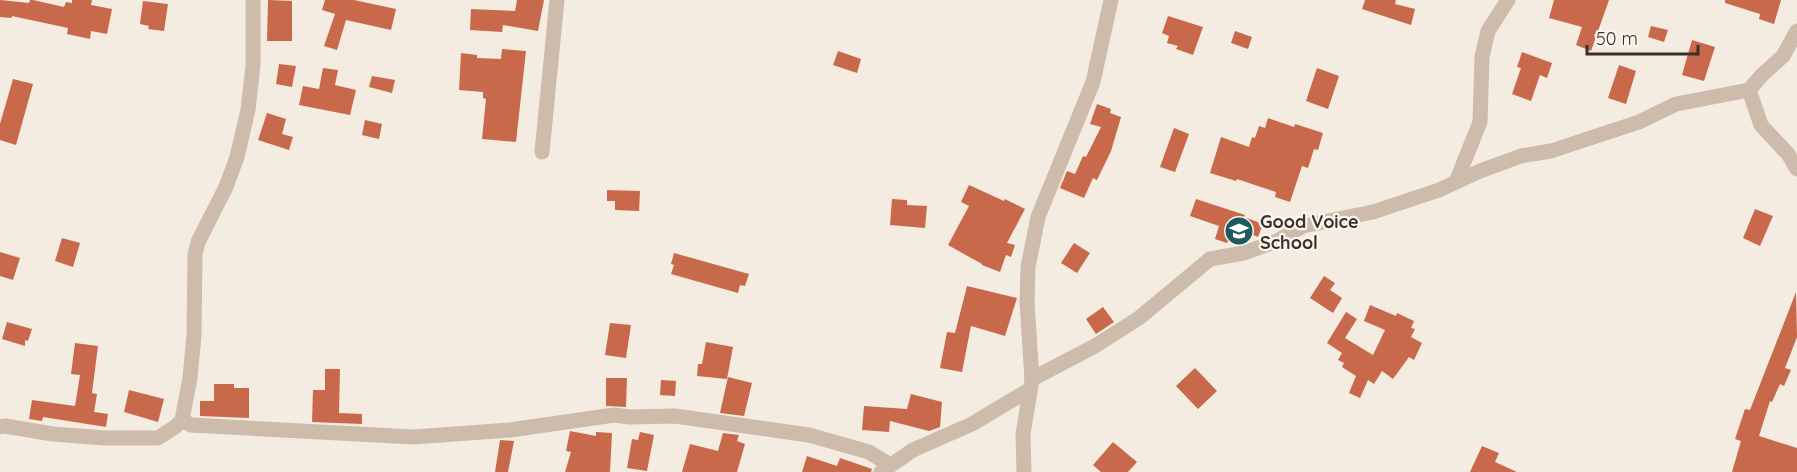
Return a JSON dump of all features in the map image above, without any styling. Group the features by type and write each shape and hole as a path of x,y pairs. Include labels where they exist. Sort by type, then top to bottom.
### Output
{"street":[{"path":"0,427 105,438 158,438 171,431 182,420 190,378 194,335 195,254 198,242 226,187 237,157 248,110 253,66 253,0"},
{"path":"542,152 557,0"},
{"path":"1024,472 1023,435 1030,384 1028,267 1038,217 1093,82 1111,0"},
{"path":"1456,182 1480,122 1482,57 1488,31 1508,0"},
{"path":"182,420 191,425 414,437 510,430 614,415 675,416 809,435 869,452 885,469 913,450 972,424 1030,384 1139,318 1210,259 1244,253 1277,241 1303,226 1373,212 1439,190 1480,171 1521,156 1551,151 1639,122 1676,104 1749,90 1784,56 1797,31"},
{"path":"1749,90 1761,125 1788,154 1797,169"}],"building":[{"path":"0,0 29,3 33,0 64,7 66,2 72,3 72,0 92,0 91,5 112,9 107,34 91,31 90,39 67,34 68,28 12,16 12,18 0,17"},
{"path":"268,0 292,1 292,41 267,41"},
{"path":"325,0 354,0 396,9 391,30 346,20 337,50 324,46 335,14 322,10"},
{"path":"517,0 544,0 538,31 503,25 502,32 470,30 471,9 515,11"},
{"path":"1365,0 1396,0 1395,4 1415,9 1411,25 1362,9"},
{"path":"1554,0 1609,0 1591,51 1576,45 1582,27 1549,18"},
{"path":"1725,0 1781,0 1774,24 1759,19 1760,14 1725,3"},
{"path":"143,1 168,4 164,31 148,29 149,26 140,24"},
{"path":"1168,16 1203,27 1193,55 1176,49 1178,46 1167,43 1169,36 1162,33"},
{"path":"1651,26 1668,30 1664,42 1648,37"},
{"path":"1235,31 1252,37 1248,49 1231,43"},
{"path":"1692,40 1715,47 1704,81 1682,75"},
{"path":"502,49 526,51 516,142 482,139 486,99 483,98 483,92 459,90 461,53 477,55 477,58 501,59"},
{"path":"838,51 861,59 857,73 833,65"},
{"path":"1522,52 1552,63 1547,78 1540,75 1531,101 1512,94 1521,68 1517,67"},
{"path":"279,64 296,66 292,87 276,84"},
{"path":"1619,65 1636,71 1626,104 1608,98"},
{"path":"323,68 338,70 335,85 356,90 350,115 299,105 303,86 319,89"},
{"path":"1317,68 1339,76 1328,109 1306,101"},
{"path":"372,76 395,80 392,93 369,87"},
{"path":"13,79 33,84 16,145 0,140 0,124"},
{"path":"1097,104 1111,109 1110,113 1121,117 1111,151 1097,180 1093,178 1084,198 1060,188 1067,171 1075,174 1101,127 1090,124"},
{"path":"267,113 286,119 282,134 293,137 289,150 258,140"},
{"path":"1268,118 1294,127 1295,124 1323,133 1318,150 1314,149 1308,168 1302,166 1290,202 1275,197 1276,192 1210,173 1221,137 1249,147 1259,126 1265,128"},
{"path":"365,120 382,124 379,139 362,135"},
{"path":"1174,128 1189,134 1175,172 1160,167"},
{"path":"969,185 1025,209 1007,243 1015,245 1011,257 1006,255 1000,272 982,265 948,245 969,206 961,202"},
{"path":"607,190 640,191 639,211 615,210 615,201 607,201"},
{"path":"892,199 907,200 907,205 927,206 925,228 890,225"},
{"path":"1196,199 1245,215 1244,217 1263,224 1258,237 1237,229 1234,239 1230,238 1227,243 1215,239 1219,226 1190,216"},
{"path":"1755,209 1773,216 1760,246 1743,238"},
{"path":"62,238 80,243 73,267 55,261"},
{"path":"1074,243 1090,253 1077,273 1061,263"},
{"path":"0,252 20,258 13,280 0,276"},
{"path":"674,253 749,274 745,286 740,285 738,293 671,274"},
{"path":"1324,276 1335,283 1330,290 1342,298 1333,313 1310,298"},
{"path":"967,286 1017,298 1005,336 971,326 962,372 940,368 947,332 955,333"},
{"path":"1796,292 1797,337 1785,368 1791,370 1784,386 1780,384 1772,402 1770,401 1759,436 1797,448 1797,472 1732,472 1741,441 1735,439 1745,409 1750,410"},
{"path":"1370,305 1414,321 1411,328 1415,329 1411,337 1422,343 1414,360 1409,357 1393,379 1382,371 1374,384 1368,380 1360,398 1349,393 1356,376 1342,367 1344,363 1338,360 1342,353 1327,343 1346,312 1357,319 1345,338 1373,355 1385,330 1364,321"},
{"path":"1103,307 1114,322 1096,334 1086,319"},
{"path":"7,322 32,329 28,341 25,340 25,346 2,339"},
{"path":"610,323 631,325 626,358 605,355"},
{"path":"706,342 733,347 727,379 697,376 698,364 702,364"},
{"path":"75,343 98,346 92,393 97,394 94,412 108,414 106,427 43,417 42,421 29,419 32,400 75,406 80,375 71,374"},
{"path":"1195,368 1217,391 1198,409 1176,386"},
{"path":"325,369 340,369 339,413 362,414 362,424 312,422 313,390 325,390"},
{"path":"728,377 752,383 744,416 720,413"},
{"path":"606,378 627,378 626,407 606,406"},
{"path":"661,380 676,381 675,396 660,395"},
{"path":"214,384 234,384 234,388 249,388 249,418 200,416 200,401 214,401"},
{"path":"129,390 164,399 158,422 124,412"},
{"path":"911,394 942,402 940,427 929,431 890,421 889,432 862,430 864,406 907,409"},
{"path":"570,431 596,436 596,432 612,433 610,472 565,472 571,452 566,451"},
{"path":"640,432 654,435 647,471 627,468 632,439 638,440"},
{"path":"723,433 739,435 737,441 745,444 737,472 682,472 690,444 718,451"},
{"path":"500,440 514,441 508,472 495,472"},
{"path":"1113,442 1137,462 1128,472 1101,472 1093,465"},
{"path":"1482,446 1499,453 1495,462 1517,472 1470,472"},
{"path":"807,456 837,466 840,458 872,469 871,472 802,472"}],"place":[{"name":"Good Voice School","path":"1239,231"}]}
